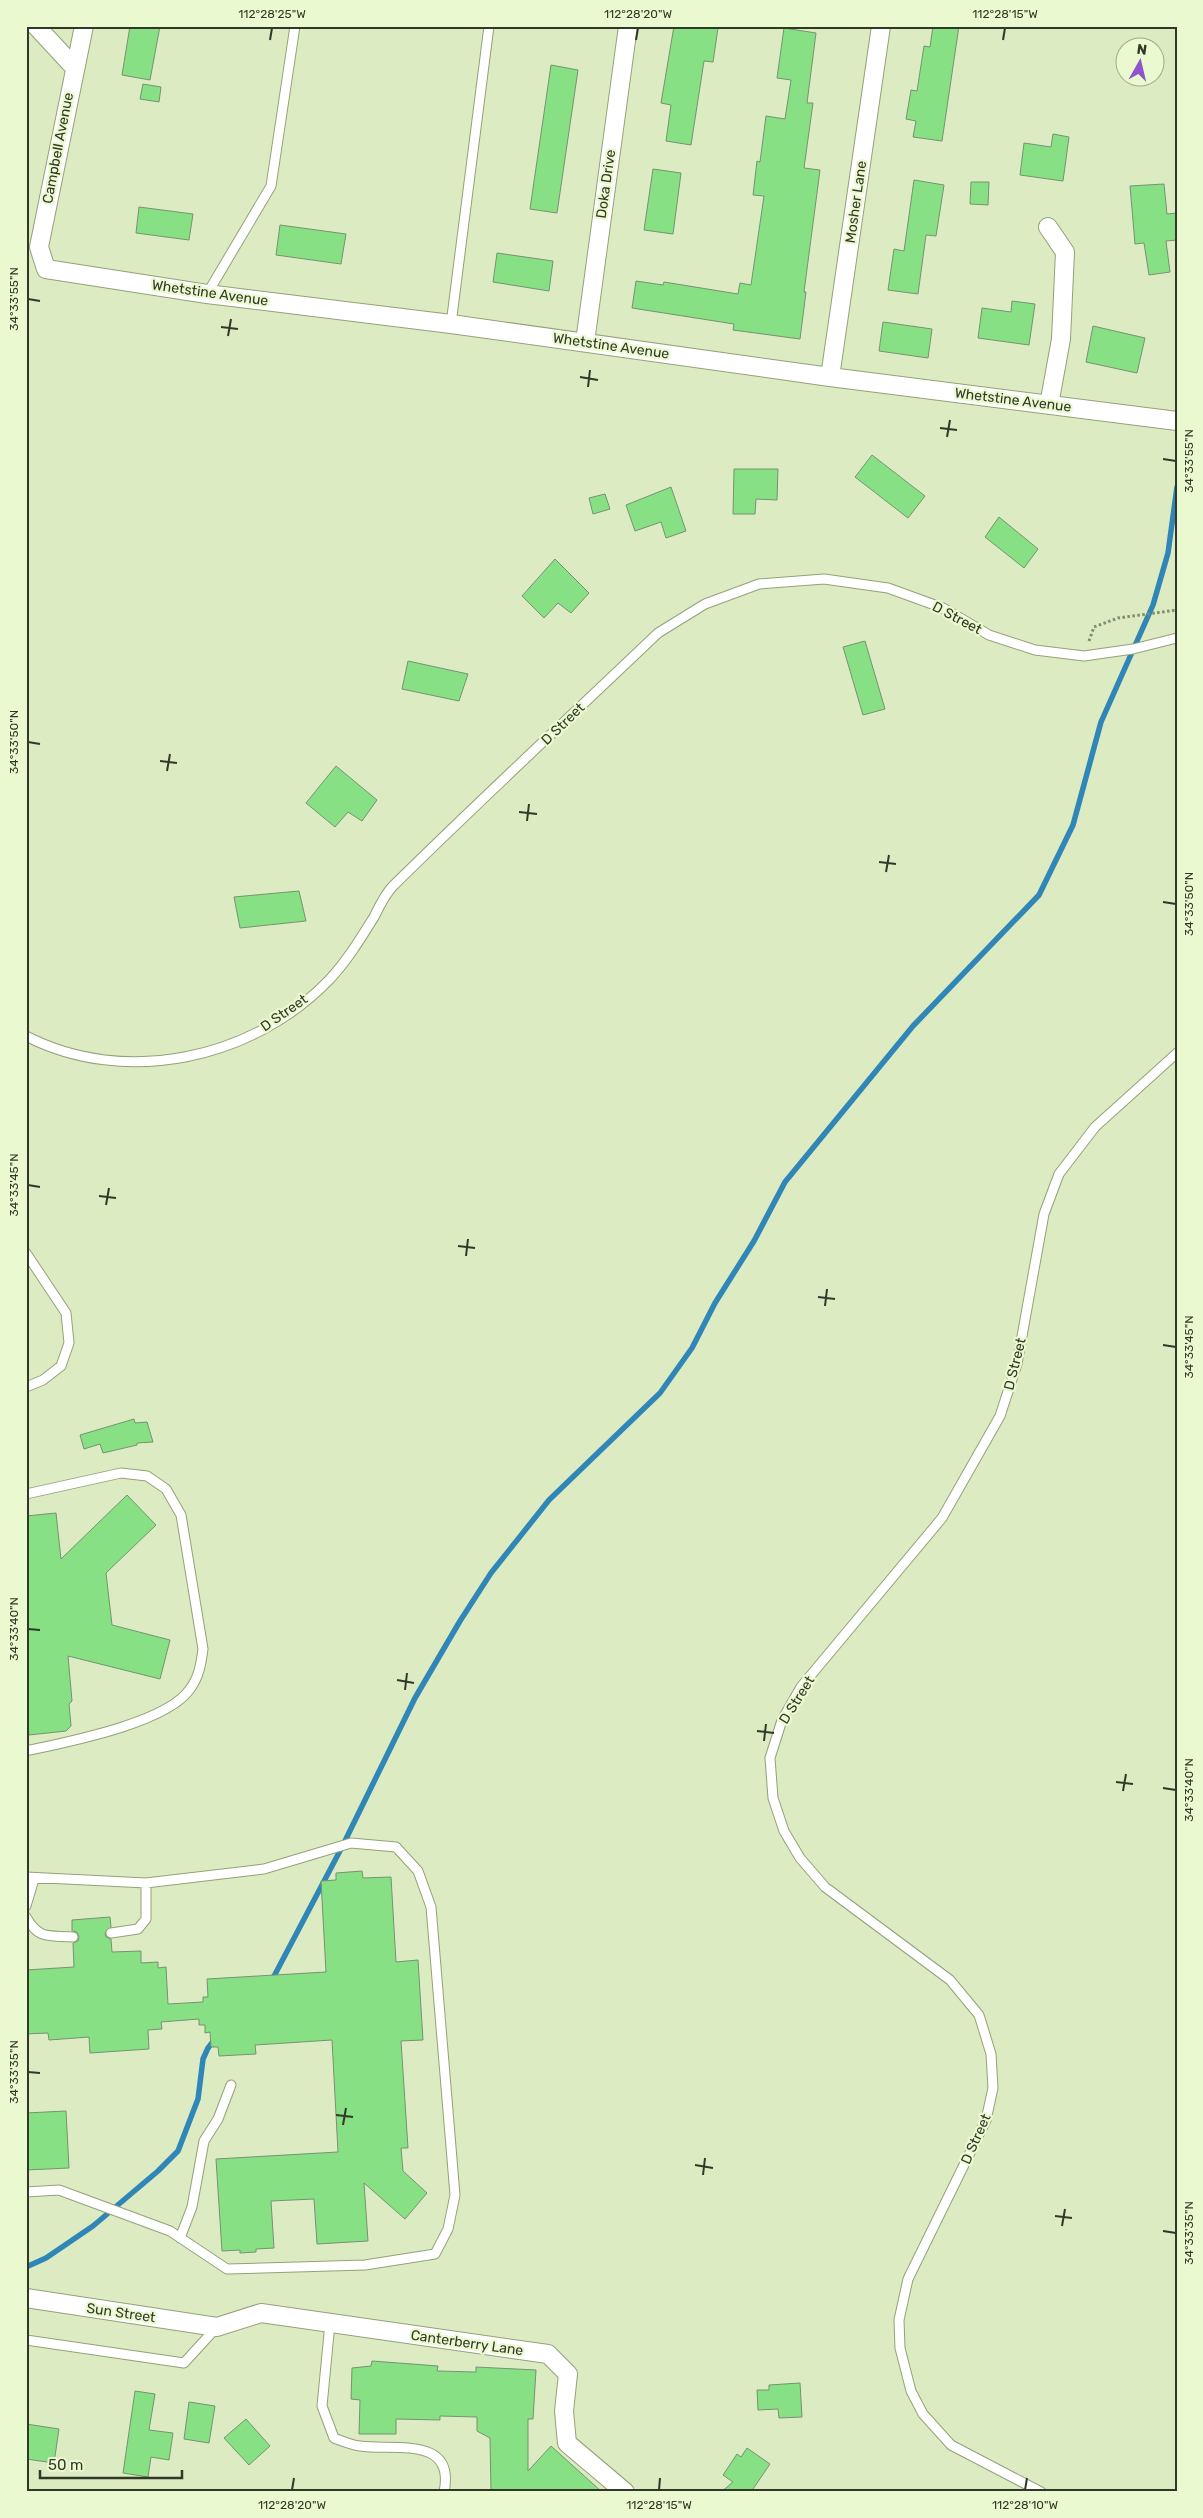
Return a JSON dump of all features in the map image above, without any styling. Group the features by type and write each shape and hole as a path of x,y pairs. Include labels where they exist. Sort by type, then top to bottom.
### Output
{"street":[{"path":"36,26 74,67"},
{"name":"Campbell Avenue","path":"46,269 39,247 74,67 84,26"},
{"name":"Doka Drive","path":"585,342 628,26"},
{"name":"Mosher Lane","path":"830,377 881,26"},
{"path":"1048,227 1065,252 1061,339 1049,405"},
{"name":"Whetstine Avenue","path":"46,269 207,294 451,324 830,377 1177,421"},
{"name":"Sun Street","path":"26,2298 217,2327"},
{"name":"Canterberry Lane","path":"217,2327 261,2313 548,2354 568,2374 564,2411 567,2443 626,2492"}],"lane":[{"path":"207,294 271,186 295,26"},
{"path":"451,324 489,26"},
{"name":"D Street","path":"26,1036 41,1043 105,1060 162,1062 237,1044 285,1017 329,980 358,943 390,888 658,633 705,604 759,584 824,579 888,588 942,608 989,635 1035,650 1084,656 1133,649 1177,638"},
{"name":"D Street","path":"1042,2492 951,2445 923,2414 911,2391 900,2348 899,2320 908,2279 986,2120 993,2088 991,2054 979,2015 950,1980 825,1887 800,1858 784,1831 773,1798 770,1758 782,1720 801,1687 942,1518 1000,1416 1017,1364 1044,1214 1059,1174 1096,1127 1177,1053"},
{"path":"26,1253 66,1313 69,1343 61,1366 43,1380 26,1388"},
{"path":"26,1494 121,1473 147,1476 166,1489 182,1515 203,1649 201,1669 190,1690 170,1709 146,1720 26,1751"},
{"path":"26,1906 30,1878 146,1883 264,1869 351,1843 396,1847 418,1871 431,1907 454,2195 448,2229 435,2254 366,2265 227,2269 170,2232 59,2190 26,2192"},
{"path":"111,1934 138,1929 146,1919 146,1883"},
{"path":"26,1917 34,1931 44,1935 72,1937"},
{"path":"180,2238 192,2207 204,2140 218,2118 231,2085"},
{"path":"330,2324 322,2406 334,2438 359,2446 412,2447 438,2457 448,2476 447,2490"},
{"path":"26,2340 184,2363 217,2327"}],"path":[{"path":"1084,656 1094,626 1118,618 1177,610"}],"building":[{"path":"130,26 160,26 150,80 122,75"},
{"path":"674,26 718,28 713,62 704,61 691,145 666,141 671,105 661,103"},
{"path":"933,26 959,26 942,141 913,137 916,121 906,119 911,90 917,91 924,46 930,47"},
{"path":"784,28 816,33 807,103 813,103 804,168 820,170 804,292 806,292 800,339 733,330 734,324 632,308 636,281 663,285 664,282 738,294 740,283 751,285 764,196 753,195 757,161 760,162 766,116 785,119 791,80 777,78"},
{"path":"551,65 578,70 557,213 530,209"},
{"path":"143,84 161,87 159,102 140,99"},
{"path":"1053,134 1069,137 1063,181 1020,175 1024,143 1051,147"},
{"path":"653,169 681,173 673,234 644,230"},
{"path":"914,180 944,185 936,236 926,235 918,294 888,290 894,249 904,251"},
{"path":"971,182 989,182 988,205 970,204"},
{"path":"1164,184 1167,214 1177,213 1177,240 1166,241 1170,272 1149,275 1144,243 1135,244 1130,186"},
{"path":"139,207 193,214 189,240 136,233"},
{"path":"280,225 346,234 341,264 276,255"},
{"path":"497,253 553,261 549,291 493,282"},
{"path":"1012,301 1035,304 1029,345 978,338 982,308 1011,312"},
{"path":"883,322 932,329 928,358 879,351"},
{"path":"1093,326 1145,338 1137,373 1086,362"},
{"path":"872,455 925,496 908,518 855,477"},
{"path":"734,469 778,469 777,500 756,499 755,514 733,514"},
{"path":"671,487 686,531 666,538 661,522 635,531 626,505"},
{"path":"605,494 610,509 593,514 589,498"},
{"path":"999,517 1038,549 1024,568 985,537"},
{"path":"555,559 589,593 571,613 558,603 544,618 522,596"},
{"path":"865,641 885,709 863,715 843,647"},
{"path":"408,661 468,674 459,701 402,689"},
{"path":"336,766 377,800 362,821 348,812 335,827 306,803"},
{"path":"299,891 306,921 240,928 234,897"},
{"path":"134,1419 135,1423 147,1422 153,1442 137,1443 137,1445 103,1453 100,1444 84,1449 80,1435"},
{"path":"127,1495 156,1525 106,1573 112,1625 170,1640 160,1679 68,1656 72,1701 69,1704 71,1726 66,1731 29,1735 26,1709 26,1516 56,1513 61,1559"},
{"path":"362,1871 363,1878 391,1877 396,1962 418,1960 423,2040 401,2041 408,2148 401,2148 403,2171 427,2193 405,2219 364,2183 368,2241 317,2244 314,2199 271,2201 274,2248 256,2249 256,2252 240,2253 240,2250 222,2251 216,2159 338,2152 332,2040 255,2045 256,2054 219,2056 218,2047 211,2047 210,2032 205,2033 205,2025 199,2025 199,2019 161,2022 162,2029 148,2030 149,2049 90,2053 89,2037 49,2040 48,2033 26,2034 26,1970 74,1967 73,1943 78,1941 79,1937 77,1932 72,1931 72,1920 110,1917 111,1927 105,1933 106,1937 111,1939 112,1952 141,1951 141,1963 158,1962 158,1968 166,1967 168,2004 203,2002 203,1997 208,1997 207,1979 326,1972 321,1881 336,1880 336,1873"},
{"path":"66,2111 69,2168 26,2170 26,2113"},
{"path":"372,2361 438,2366 437,2371 476,2372 476,2367 536,2370 533,2419 528,2419 528,2471 551,2446 602,2492 491,2492 490,2438 477,2431 477,2417 440,2416 440,2420 396,2419 396,2434 359,2434 360,2400 351,2399 352,2368 371,2366"},
{"path":"800,2383 802,2417 779,2418 778,2409 758,2410 757,2390 769,2390 769,2385"},
{"path":"135,2391 155,2394 149,2430 173,2433 169,2460 151,2457 148,2477 123,2473"},
{"path":"189,2402 215,2406 209,2443 184,2439"},
{"path":"246,2419 270,2446 249,2465 224,2438"},
{"path":"26,2424 59,2429 54,2463 26,2459"},
{"path":"747,2448 770,2464 751,2492 721,2492 733,2482 723,2475 737,2454 741,2457"}],"waterway":[{"path":"272,1980 342,1847 415,1698 460,1621 491,1573 549,1500 660,1393 692,1348 715,1303 754,1241 785,1182 913,1026 1039,895 1073,825 1101,722 1153,605 1168,553 1177,487"},
{"path":"26,2267 46,2258 93,2226 158,2171 178,2151 198,2099 203,2059 215,2039"}]}
